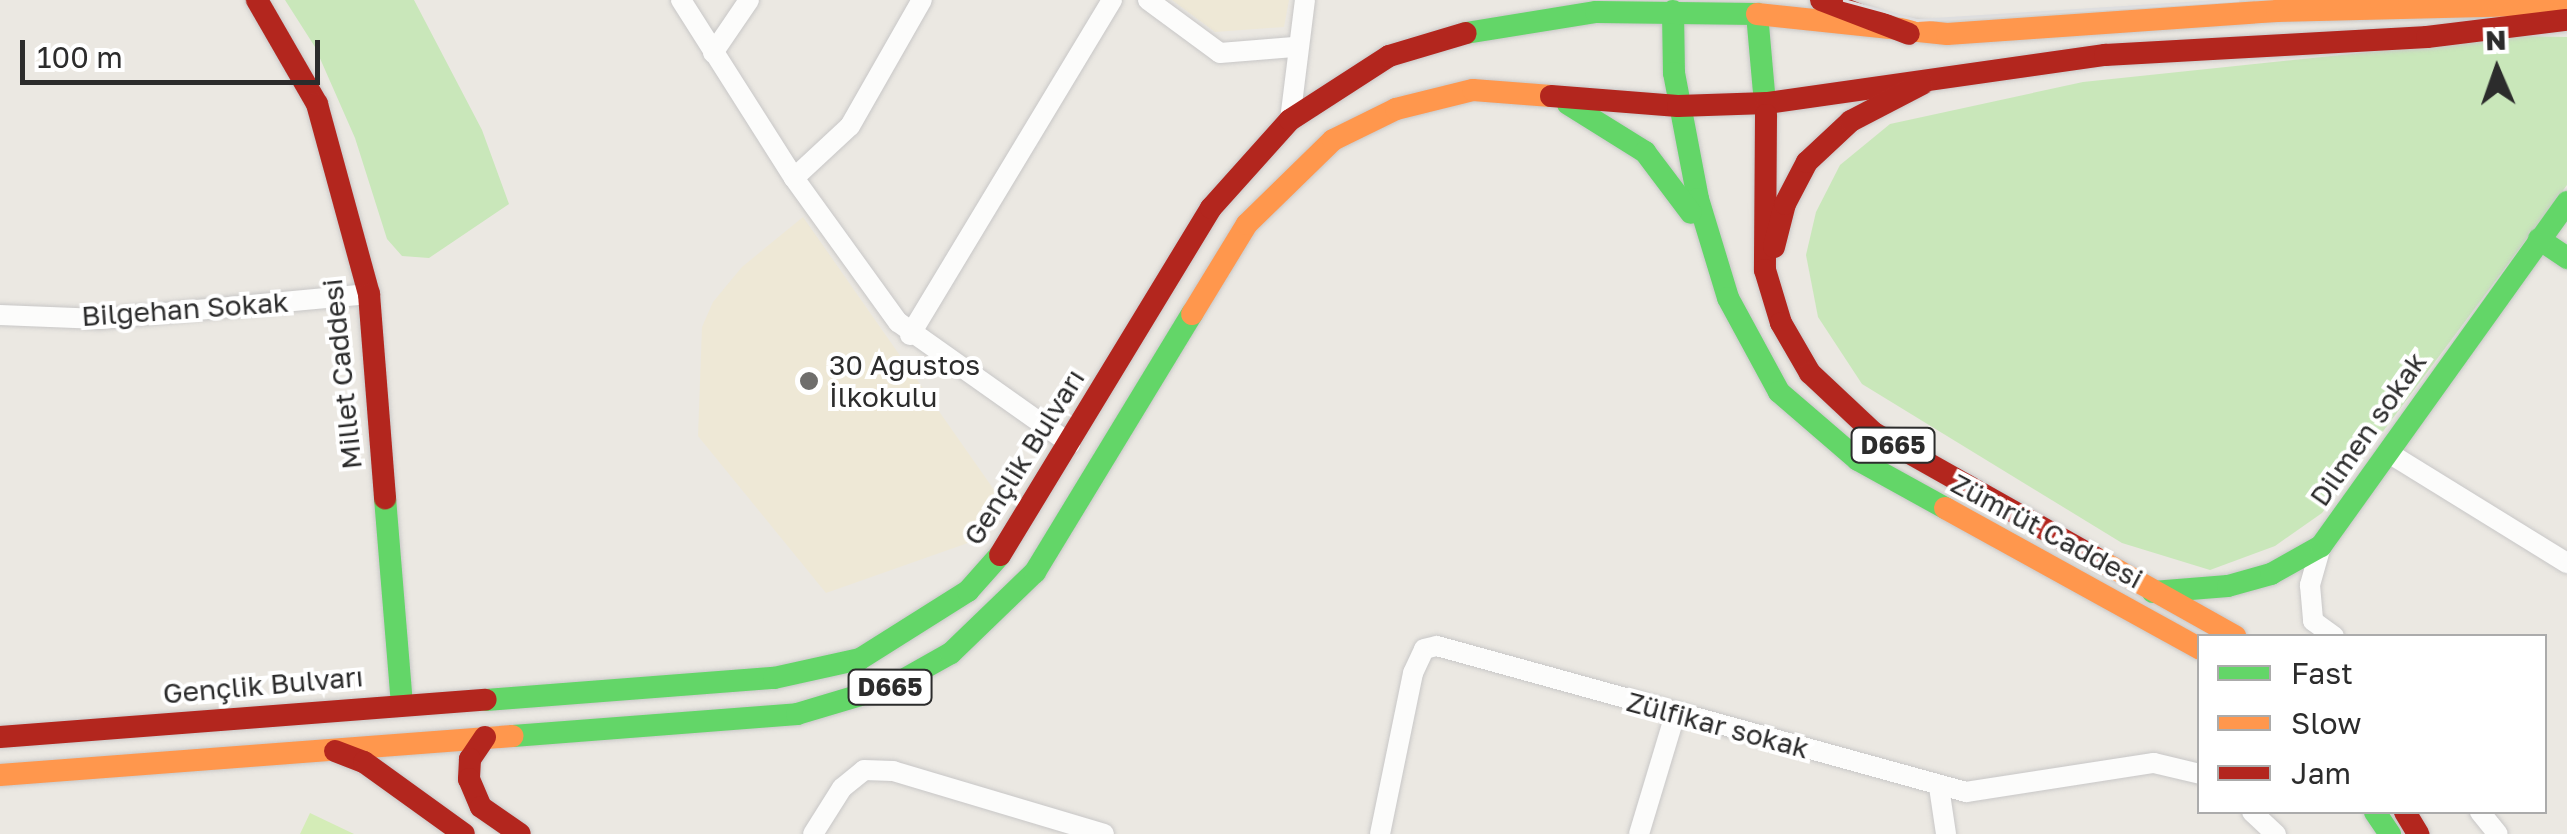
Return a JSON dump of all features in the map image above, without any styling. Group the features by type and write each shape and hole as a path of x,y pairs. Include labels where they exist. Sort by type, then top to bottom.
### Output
{"main road":[{"name":"Millet Caddesi","path":"257,0 316,104 369,294 402,704"},
{"path":"1541,18 1589,0"},
{"path":"1822,0 1909,34"},
{"path":"1756,14 1909,34 2277,11 2567,4"},
{"name":"Gençlik Bulvarı","path":"0,737 774,678 860,659 968,592 1007,548 1212,208 1290,120 1389,56 1541,18 1673,12"},
{"name":"D665","path":"1673,12 1756,14 1767,103 1762,251 1781,323 1828,394 1874,433 2230,634"},
{"name":"Zümrüt Caddesi","path":"1673,12 1678,106 1713,252 1760,364 1778,392 1826,437 2197,648"},
{"path":"1504,89 1678,106 1767,103 2105,55 2427,36 2567,20"},
{"path":"1781,323 1774,249 1795,182 1851,121 1922,84"},
{"path":"1504,89 1571,105 1619,131 1664,172 1713,252"},
{"name":"D665","path":"0,775 796,714 894,685 951,653 1035,572 1269,196 1364,122 1435,96 1504,89"},
{"name":"Dilmen sokak","path":"2154,592 2228,586 2272,574 2321,546 2392,455 2567,202"},
{"path":"2539,239 2567,258"},
{"path":"485,736 470,759 469,779 481,807 520,834"},
{"path":"324,748 364,762 464,834"}],"street":[{"path":"681,0 794,178 910,335 1070,444"},
{"path":"712,53 749,0"},
{"path":"794,178 850,126 922,0"},
{"path":"910,335 1112,0"},
{"path":"1148,0 1220,53 1294,47"},
{"path":"1290,120 1294,47 1306,0"},
{"name":"Bilgehan Sokak","path":"0,315 100,320 369,294"},
{"path":"2392,455 2567,563"},
{"path":"2321,546 2310,585 2313,621 2331,634"},
{"name":"Zülfikar sokak","path":"1380,834 1413,673 1424,649 1437,646 1675,715 1966,792 2154,763 2197,773"},
{"path":"1640,834 1675,715"},
{"path":"812,834 842,788 864,770 893,771 1104,834"},
{"path":"1939,787 1946,834"},
{"path":"2254,814 2276,834"},
{"path":"2482,814 2498,834"}],"shaded area":[{"path":"1172,0 1289,0 1284,27 1215,32"},
{"name":"30 Ağustos İlkokulu","path":"803,217 1006,507 982,538 826,593 698,436 702,327 713,302 742,267"}],"green space":[{"path":"285,0 414,0 482,130 509,204 429,258 402,256 387,239 355,138 315,47"},
{"path":"2523,36 2567,37 2567,185 2322,513 2275,546 2210,570 2122,543 1862,384 1818,317 1806,255 1816,212 1840,165 1890,124 2083,82"},
{"path":"310,813 354,834 300,834"}],"tram line":[{"path":"1844,0 1917,20 2237,0"}],"traffic: fast":[{"path":"1673,11 1674,73 1698,199 1728,298 1779,392 1858,460 1945,508"},
{"path":"1466,33 1596,12 1757,14 1766,115"},
{"path":"1568,104 1645,152 1691,213"},
{"path":"2153,592 2228,586 2271,574 2321,546 2567,202"},
{"path":"2539,239 2567,258"},
{"path":"513,736 797,714 894,685 951,653 1035,572 1192,314"},
{"path":"385,498 402,703"},
{"path":"486,700 774,678 860,659 968,591 1000,555"},
{"path":"2376,814 2390,834"}],"traffic: slow":[{"path":"1757,14 1947,34 2277,11 2567,4"},
{"path":"1192,314 1247,224 1333,140 1396,109 1473,90 1551,96"},
{"path":"1945,508 2197,647"},
{"path":"2094,557 2231,634"},
{"path":"0,775 513,736"}],"traffic: jam":[{"path":"257,0 317,104 369,294 385,498"},
{"path":"1821,0 1909,34"},
{"path":"1767,103 2105,55 2427,37 2566,20"},
{"path":"1000,555 1211,208 1290,120 1389,56 1466,33"},
{"path":"1774,247 1785,204 1807,162 1851,121 1922,84"},
{"path":"1551,96 1678,106 1767,103"},
{"path":"1766,115 1765,270 1781,323 1810,373 1874,433 2094,557"},
{"path":"0,737 486,700"},
{"path":"485,737 470,759 469,779 481,807 520,834"},
{"path":"335,751 364,762 464,834"},
{"path":"2406,814 2418,834"}],"place":[{"name":"30 Ağustos İlkokulu","path":"809,381"}]}
